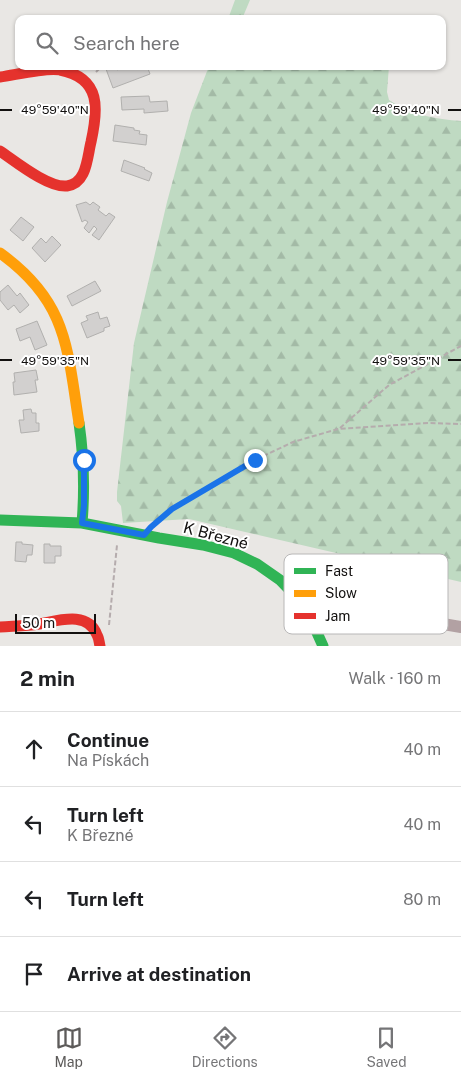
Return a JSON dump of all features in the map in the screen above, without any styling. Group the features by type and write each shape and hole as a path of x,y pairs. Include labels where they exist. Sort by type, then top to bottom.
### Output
{"street":[{"path":"0,77 54,70 73,73 85,82 93,94 96,105 86,167 80,179 72,185 56,186 0,151"},
{"path":"0,253 13,262 39,289 58,320 64,336 84,460 82,523"},
{"name":"K Březné","path":"0,520 82,523 203,544 234,553 257,564 284,584"},
{"path":"0,626 36,625 70,618 82,619 93,627 100,646"},
{"path":"448,625 461,627"},
{"name":"K Březné","path":"318,634 323,646"}],"path":[{"path":"338,429 389,385 461,346"},
{"path":"144,535 172,509 255,460 294,442 338,429 461,424"},
{"path":"108,629 119,530"}],"green space":[{"path":"235,0 250,0 244,15 229,15"},
{"path":"207,70 389,70 387,92 389,100 406,109 424,115 461,121 461,582 448,579 448,554 340,554 189,519 123,523 121,506 117,501 117,492 134,343 167,202 191,113"}],"building":[{"path":"106,70 148,70 150,74 113,88"},
{"path":"149,96 150,102 167,101 168,111 144,113 144,109 122,110 121,97"},
{"path":"115,125 134,128 134,130 140,131 139,134 147,135 146,145 113,141"},
{"path":"124,160 145,168 152,173 149,181 121,171"},
{"path":"86,202 90,205 93,202 100,207 98,210 106,216 109,213 115,217 99,240 92,235 97,229 94,226 89,233 84,228 88,222 85,220 82,222 76,205"},
{"path":"21,217 34,227 23,241 10,230"},
{"path":"52,236 61,245 45,262 32,248 41,238 46,243"},
{"path":"95,281 101,291 72,306 67,296"},
{"path":"8,285 17,296 20,293 29,305 20,313 14,305 8,310 0,300 0,292"},
{"path":"98,312 100,319 107,317 110,326 104,328 104,331 87,338 81,323 88,320 86,316"},
{"path":"37,321 47,345 35,350 30,337 20,341 16,329"},
{"path":"36,370 38,380 35,380 37,392 14,395 14,373"},
{"path":"31,409 32,413 36,413 36,423 39,423 39,431 21,433 19,420 24,420 23,410"},
{"path":"16,542 33,545 32,555 27,555 26,562 15,561"},
{"path":"44,544 61,546 61,556 55,556 55,563 44,563"}],"traffic: fast":[{"path":"79,423 84,473 82,523"},
{"path":"0,520 82,523 203,545 234,553 257,564 284,584"},
{"path":"318,634 323,646"}],"traffic: slow":[{"path":"0,253 22,271 39,290 52,309 67,349 79,423"}],"traffic: jam":[{"path":"0,77 47,70"},
{"path":"0,151 32,173 51,183 67,186 79,180 87,162 93,130 95,118 94,97 84,80 74,74 60,70"},
{"path":"0,627 34,625 71,619 79,620 87,622 93,627 100,646"}],"route":[{"path":"84,460 82,523 144,535 172,509 255,460"}]}
